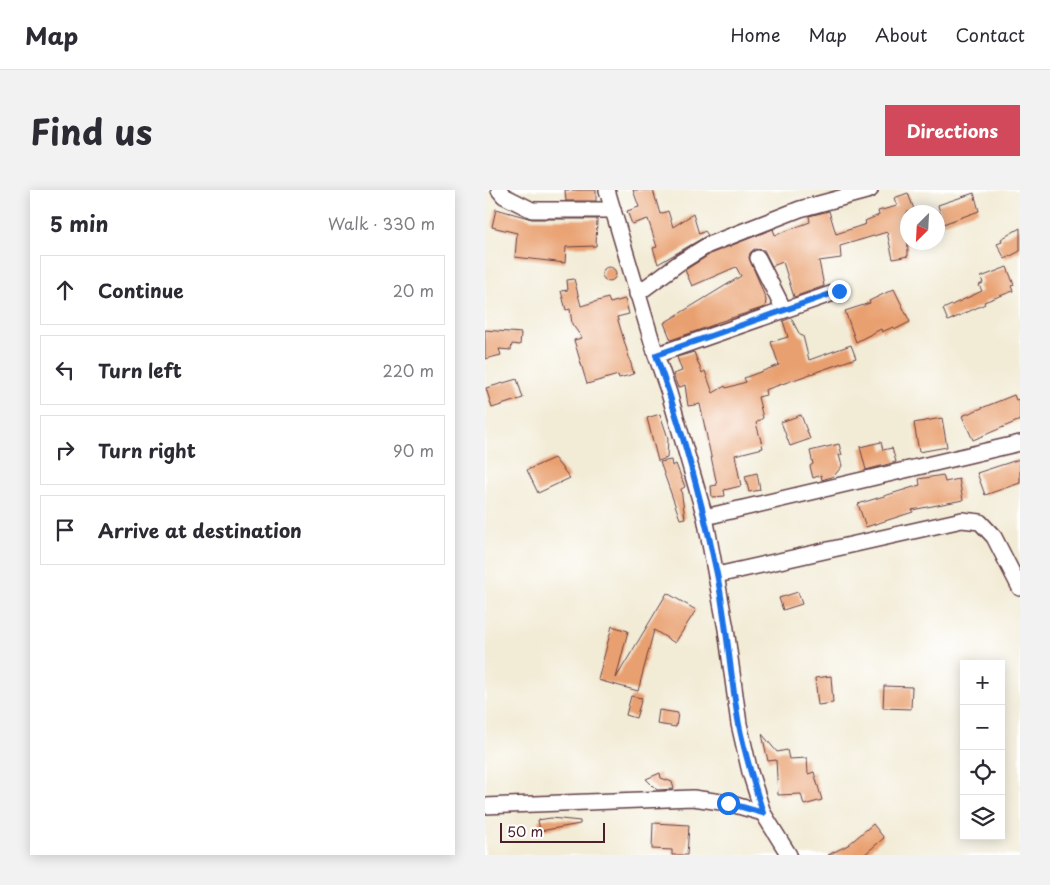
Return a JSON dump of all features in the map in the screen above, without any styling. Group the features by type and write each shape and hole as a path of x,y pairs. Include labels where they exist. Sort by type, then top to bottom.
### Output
{"street":[{"path":"499,190 504,196 532,210 613,210"},
{"path":"607,190 705,517 717,576 739,724 750,772 763,813 789,855"},
{"path":"637,294 679,263 708,245 800,209 870,190"},
{"path":"758,258 784,310"},
{"path":"656,355 839,291"},
{"path":"705,517 1020,443"},
{"path":"717,576 962,520 980,522 994,537 1020,588"},
{"path":"485,806 693,798 728,803 763,813"}],"building":[{"path":"565,190 596,190 596,201 566,201"},
{"path":"633,190 653,190 660,214 668,211 673,227 693,214 699,234 705,231 708,235 658,264 653,248 657,247 648,219 632,224 627,211 639,207"},
{"path":"908,193 912,205 900,205 900,250 908,250 908,256 893,259 887,232 840,246 841,258 819,261 824,286 794,297 783,262 772,266 764,250 754,249 750,253 749,258 766,300 765,307 671,340 664,323 741,276 736,267 692,286 685,270 712,253 773,229 775,235 810,222 809,216 829,211 836,234 866,224 865,221 879,215 878,211 897,206 894,198"},
{"path":"974,193 979,211 945,223 945,205 938,205"},
{"path":"496,209 532,219 597,219 596,246 566,247 565,263 515,257 517,233 492,227"},
{"path":"1020,228 1020,251 1005,259 997,244 1002,242 1001,239"},
{"path":"609,267 614,269 616,274 614,279 609,281 604,279 602,274 604,269"},
{"path":"1007,267 1014,285 1011,286 1013,291 984,302 985,304 948,321 943,309 982,291 979,285 983,283 981,277"},
{"path":"574,279 581,306 608,298 610,303 625,299 629,314 617,317 634,374 619,378 618,375 587,384 574,340 582,338 572,324 570,309 566,310 561,291 568,290 567,280"},
{"path":"894,289 910,322 896,329 893,327 882,332 881,329 856,342 845,311 870,303 869,301"},
{"path":"791,318 800,335 803,336 809,360 851,345 856,358 765,390 766,395 758,397 763,418 756,423 763,448 735,455 741,486 724,490 725,496 712,497 711,486 717,485 700,404 688,406 685,385 678,388 673,374 682,371 677,357 694,352 702,373 705,371 713,393 725,386 726,388 746,382 744,378 779,365 771,342 788,337 783,321"},
{"path":"485,330 521,333 520,345 512,344 511,350 499,349 501,355 485,359"},
{"path":"517,379 523,398 492,408 486,388"},
{"path":"1014,395 1016,400 1020,399 1020,420 973,440 962,416"},
{"path":"660,414 668,438 667,458 658,461 647,418"},
{"path":"801,415 810,439 790,446 781,422"},
{"path":"942,418 947,447 919,452 914,423"},
{"path":"881,442 883,450 892,448 896,462 866,470 860,447"},
{"path":"839,444 842,466 834,476 822,480 821,475 813,478 810,466 813,464 810,451"},
{"path":"554,458 570,478 538,493 527,470"},
{"path":"1020,459 1020,483 985,495 977,473"},
{"path":"671,460 672,466 676,464 685,487 681,489 685,518 680,519 660,462"},
{"path":"757,473 760,490 749,492 745,476"},
{"path":"943,475 945,482 959,479 963,500 912,510 913,512 866,527 858,504 920,485 919,479"},
{"path":"798,592 802,604 783,610 779,598"},
{"path":"667,593 696,610 675,643 654,630 638,691 598,680 612,626 628,631 616,678"},
{"path":"831,676 833,703 818,705 815,678"},
{"path":"884,686 912,687 911,709 883,708"},
{"path":"631,696 642,698 636,718 626,715"},
{"path":"659,710 678,713 676,727 657,724"},
{"path":"762,734 777,752 787,750 789,759 807,758 808,774 814,772 822,800 804,805 801,794 778,795 776,760 768,761"},
{"path":"660,773 661,778 672,782 674,789 657,790 646,779"},
{"path":"551,818 580,821 580,824 540,831 538,820"},
{"path":"653,823 689,825 687,855 672,855 672,850 652,849"},
{"path":"873,824 884,838 864,855 828,855 848,845"}],"route":[{"path":"728,803 763,813 750,772 739,724 726,629 705,517 656,355 839,291"}]}
